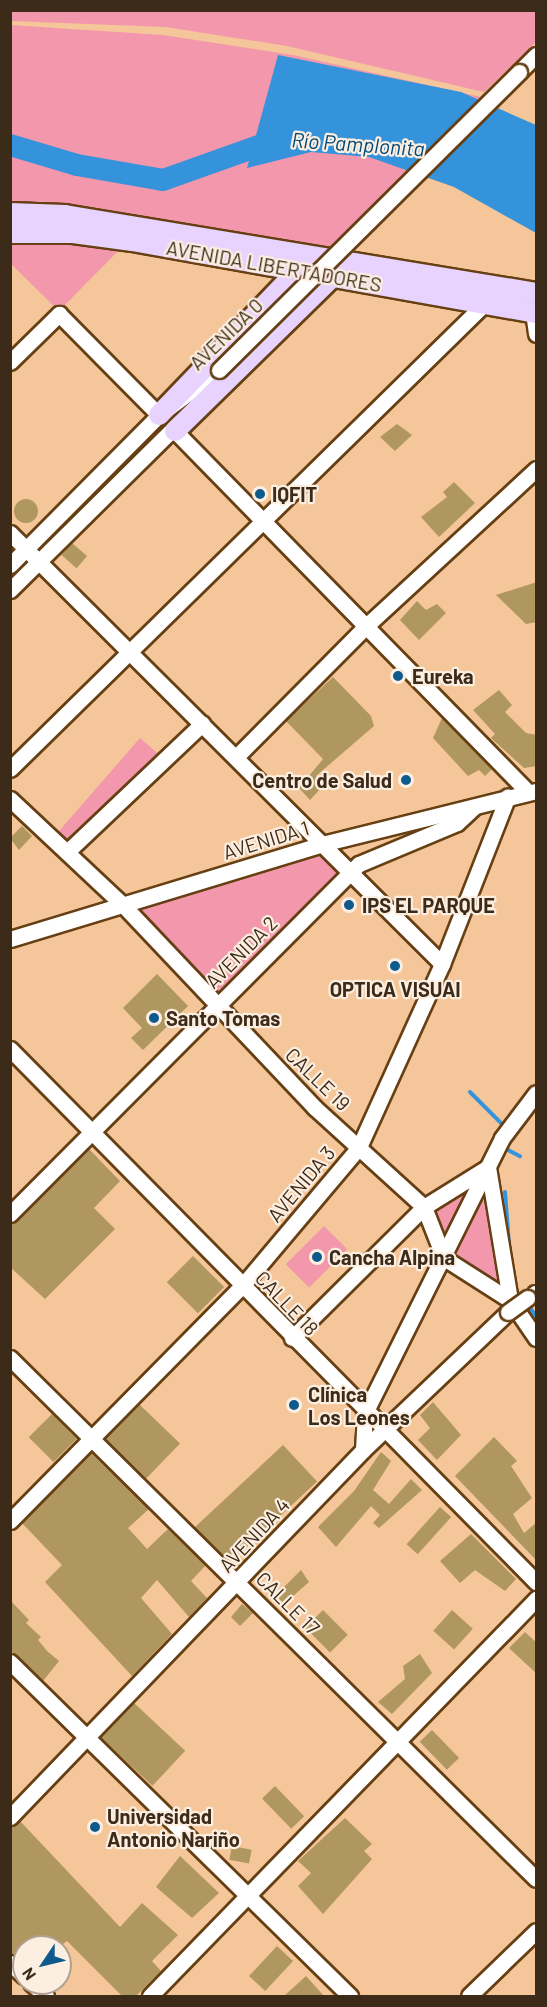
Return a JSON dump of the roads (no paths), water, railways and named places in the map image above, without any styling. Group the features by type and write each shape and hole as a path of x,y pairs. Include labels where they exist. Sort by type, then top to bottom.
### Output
{"main road":[{"name":"AVENIDA LIBERTADORES","path":"10,213 65,214 535,306"},
{"name":"AVENIDA LIBERTADORES","path":"10,233 73,233 485,303 535,306"},
{"path":"159,415 297,271"},
{"path":"175,431 332,277"}],"street":[{"name":"AVENIDA 0","path":"10,565 159,415 199,389 219,370 537,55"},
{"path":"10,769 485,303"},
{"path":"535,306 537,334"},
{"path":"10,362 59,314 159,415"},
{"name":"AVENIDA 0","path":"10,590 175,431 199,389"},
{"path":"175,431 365,627 532,791"},
{"path":"236,757 365,627 537,469"},
{"path":"10,533 442,964"},
{"path":"68,851 202,724"},
{"name":"AVENIDA 1","path":"10,939 322,844 532,791"},
{"name":"AVENIDA 3","path":"10,1521 93,1440 242,1286 360,1147 442,964 508,796"},
{"name":"CALLE 19","path":"10,799 124,906 215,1007 424,1207 444,1258"},
{"name":"AVENIDA 2","path":"10,1214 359,864 457,823 474,807"},
{"name":"CALLE 18","path":"10,1049 365,1413 537,1582"},
{"path":"363,1450 365,1413 488,1167 517,1115 537,1093"},
{"path":"292,1338 424,1207 488,1167"},
{"path":"488,1167 509,1306"},
{"path":"444,1258 509,1306 537,1338"},
{"name":"AVENIDA 4","path":"10,1817 383,1430 509,1306 534,1294"},
{"name":"CALLE 17","path":"10,1358 537,1879"},
{"path":"150,1996 537,1599"},
{"path":"10,1662 247,1898 350,1996"},
{"path":"469,1996 537,1931"}],"water":[{"path":"278,55 461,92 536,125 536,233 454,187 369,157 311,152 247,168"}],"waterway":[{"name":"Río Pamplonita","path":"10,145 77,165 163,180 281,138"},
{"path":"470,1092 506,1128"},
{"path":"504,1148 520,1156"},
{"path":"505,1192 510,1257"},
{"path":"527,1304 536,1316"}],"place":[{"name":"IQFIT","path":"260,494"},
{"name":"Eureka","path":"398,676"},
{"name":"Centro de Salud","path":"406,780"},
{"name":"IPS EL PARQUE","path":"349,905"},
{"name":"OPTICA VISUAl","path":"395,966"},
{"name":"Santo Tomas","path":"154,1018"},
{"name":"Cancha Alpina","path":"317,1257"},
{"name":"Clínica Los Leones","path":"294,1405"},
{"name":"Universidad Antonio Nariño","path":"95,1827"}]}
